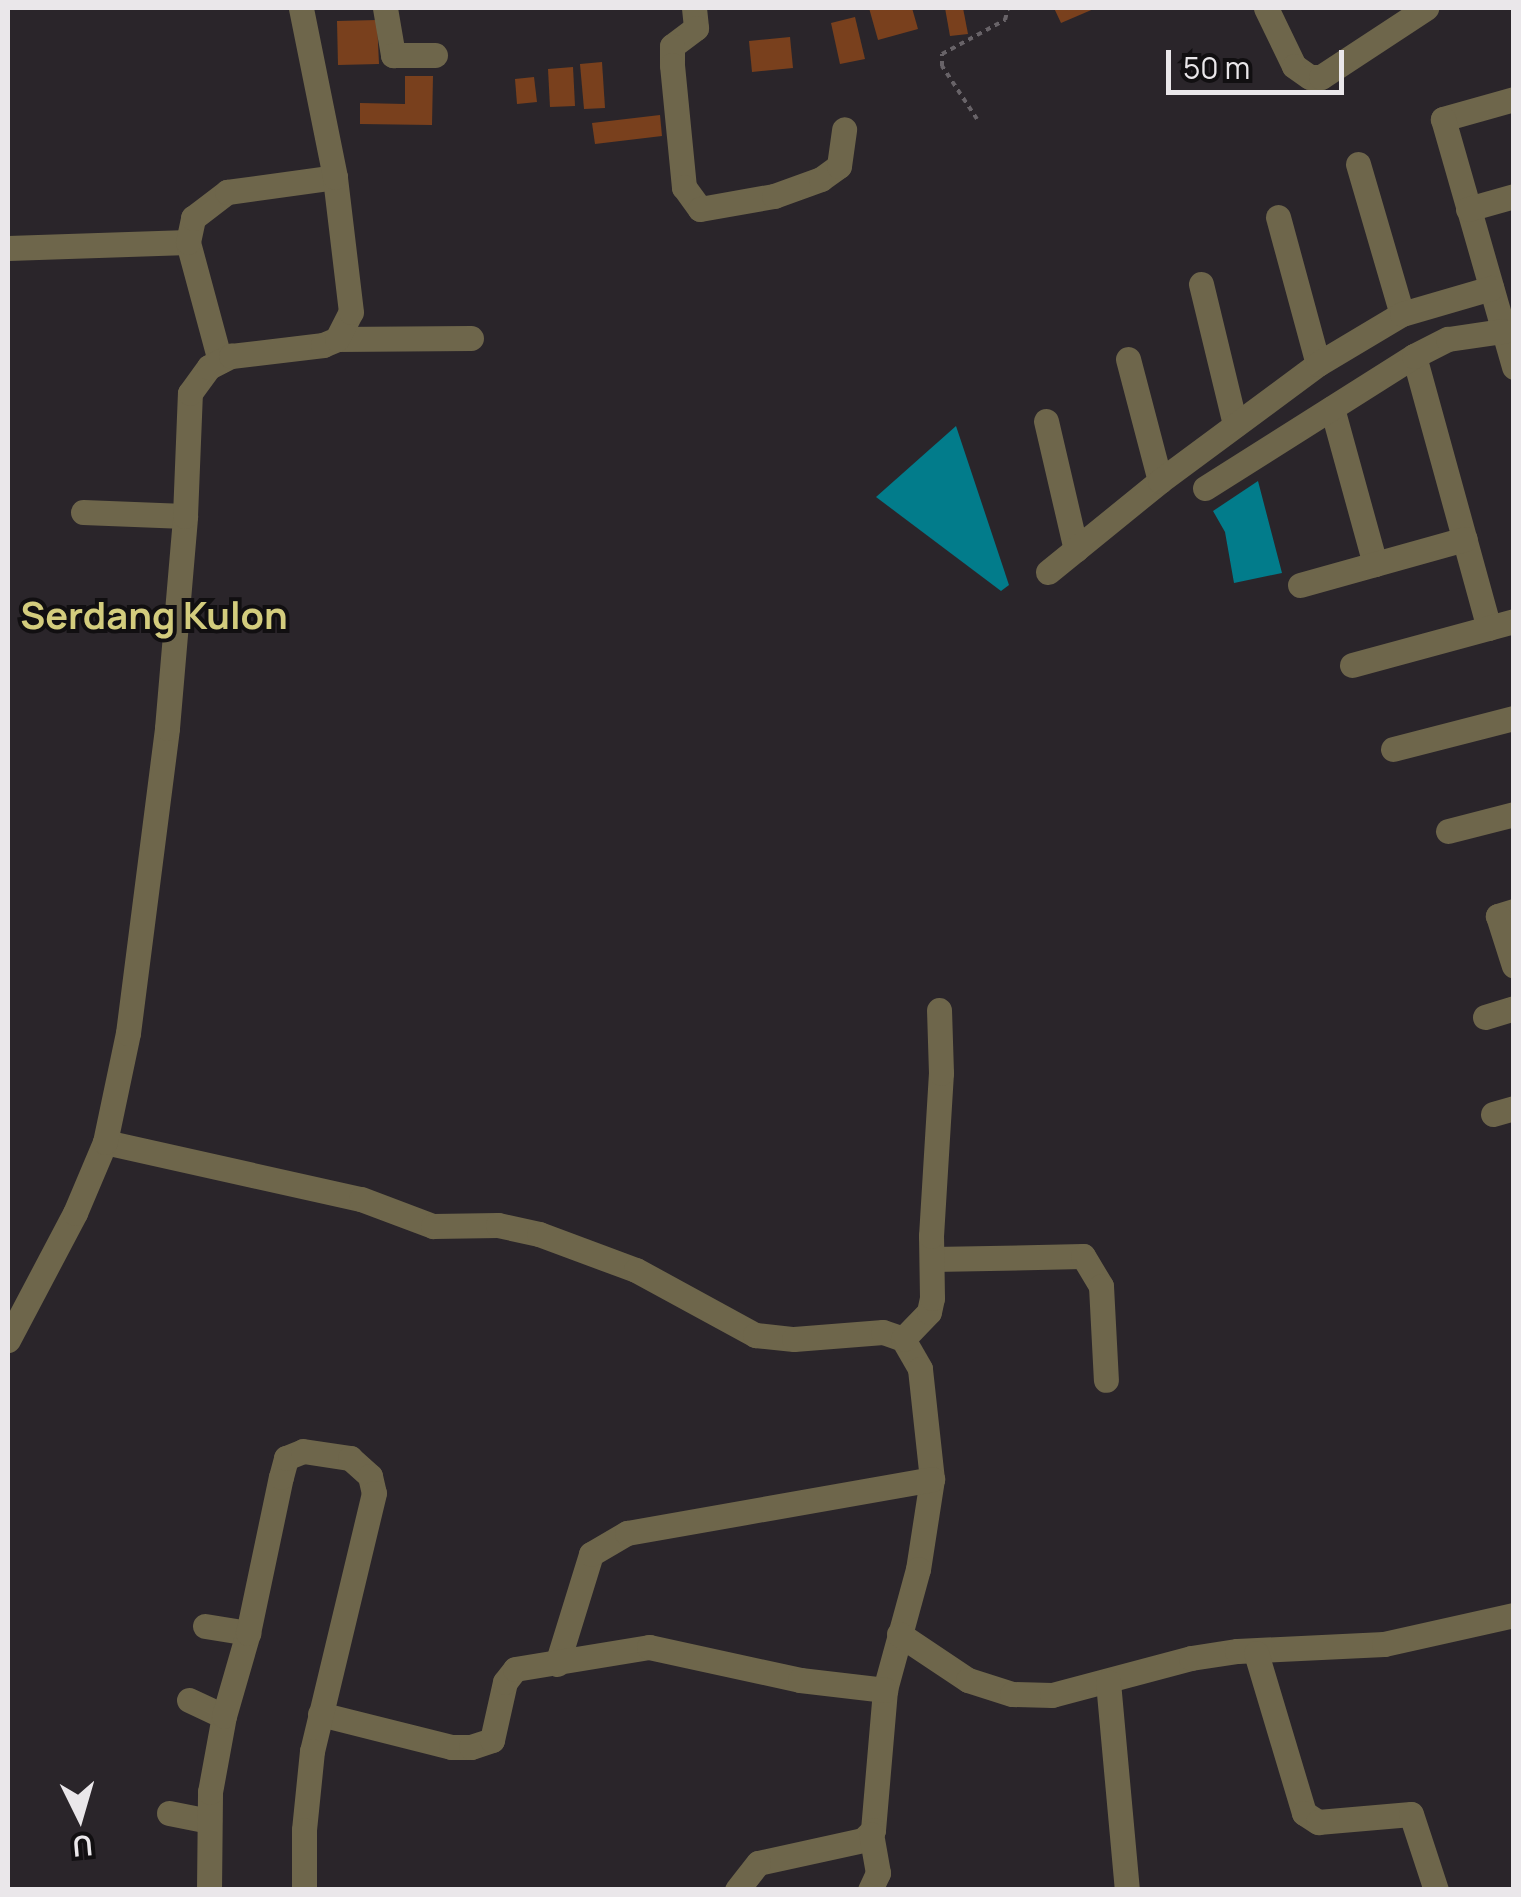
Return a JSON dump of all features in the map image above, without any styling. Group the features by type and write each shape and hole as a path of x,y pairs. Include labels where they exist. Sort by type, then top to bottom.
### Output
{"street":[{"path":"301,8 335,177 352,288 351,312 337,339"},
{"path":"385,8 393,55 435,55"},
{"path":"694,8 696,28 672,46 672,66 684,188 700,209 774,196 821,179 838,166 844,128"},
{"path":"1266,8 1294,66 1310,77 1334,71 1415,11"},
{"path":"1514,99 1442,120 1514,367"},
{"path":"1358,164 1402,314"},
{"path":"220,361 188,242 193,218 226,192 335,177"},
{"path":"1468,209 1514,196"},
{"path":"1278,217 1318,364"},
{"path":"8,248 188,242"},
{"path":"1201,284 1235,425"},
{"path":"1048,572 1160,481 1318,364 1402,314 1491,288"},
{"path":"1205,488 1414,356 1448,339 1503,331"},
{"path":"8,1340 74,1213 105,1142 128,1033 147,896 185,516 190,393 196,379 220,361 337,339 471,338"},
{"path":"1352,665 1501,624 1464,539 1414,356"},
{"path":"1128,359 1160,481"},
{"path":"1332,408 1375,564"},
{"path":"1046,421 1076,550"},
{"path":"84,512 185,516"},
{"path":"1300,585 1464,539"},
{"path":"1393,749 1514,718"},
{"path":"1448,831 1514,814"},
{"path":"1514,912 1498,916 1514,966"},
{"path":"1484,1016 1514,1008"},
{"path":"903,1340 929,1312 941,1073 939,1010"},
{"path":"105,1142 360,1198 433,1226 498,1226 539,1234 636,1270 755,1335 794,1340 884,1332 903,1340 920,1369 932,1479 918,1570 885,1690 871,1834 878,1873 870,1890"},
{"path":"933,1259 1083,1256 1101,1286 1106,1380"},
{"path":"209,1890 209,1821 224,1716 248,1633 286,1458 302,1451 350,1458 370,1476 374,1493 320,1714 306,1806 304,1890"},
{"path":"557,1664 590,1554 627,1533 932,1479"},
{"path":"899,1634 968,1680 1012,1694 1052,1695 1108,1682 1140,1668 1237,1650 1256,1653 1384,1644 1514,1616"},
{"path":"205,1626 248,1633"},
{"path":"320,1714 452,1747 471,1746 492,1740 505,1682 515,1668 649,1647 800,1680 885,1690"},
{"path":"1256,1653 1304,1813 1318,1822 1411,1814 1436,1890"},
{"path":"1108,1682 1128,1890"},
{"path":"188,1700 224,1716"},
{"path":"169,1813 209,1821"},
{"path":"737,1890 758,1864 863,1840 871,1834"}],"path":[{"path":"978,119 942,66 942,54 1005,20 1008,8"}],"water":[{"path":"956,426 1009,585 1001,591 876,497"},
{"path":"1258,481 1282,573 1234,583 1225,532 1213,511"}],"building":[{"path":"869,8 912,8 918,29 878,40"},
{"path":"945,8 963,8 968,34 950,36"},
{"path":"1054,8 1096,8 1061,23"},
{"path":"855,17 865,59 840,64 831,23"},
{"path":"377,20 379,64 338,65 337,21"},
{"path":"790,37 793,68 752,72 749,41"},
{"path":"602,62 605,108 584,109 580,64"},
{"path":"573,67 575,106 550,107 548,69"},
{"path":"405,76 433,76 432,125 360,124 360,103 405,104"},
{"path":"534,77 537,102 517,104 515,79"},
{"path":"660,115 662,136 595,144 592,123"}],"district":[{"name":"Serdang Kulon","path":"154,615"}]}
